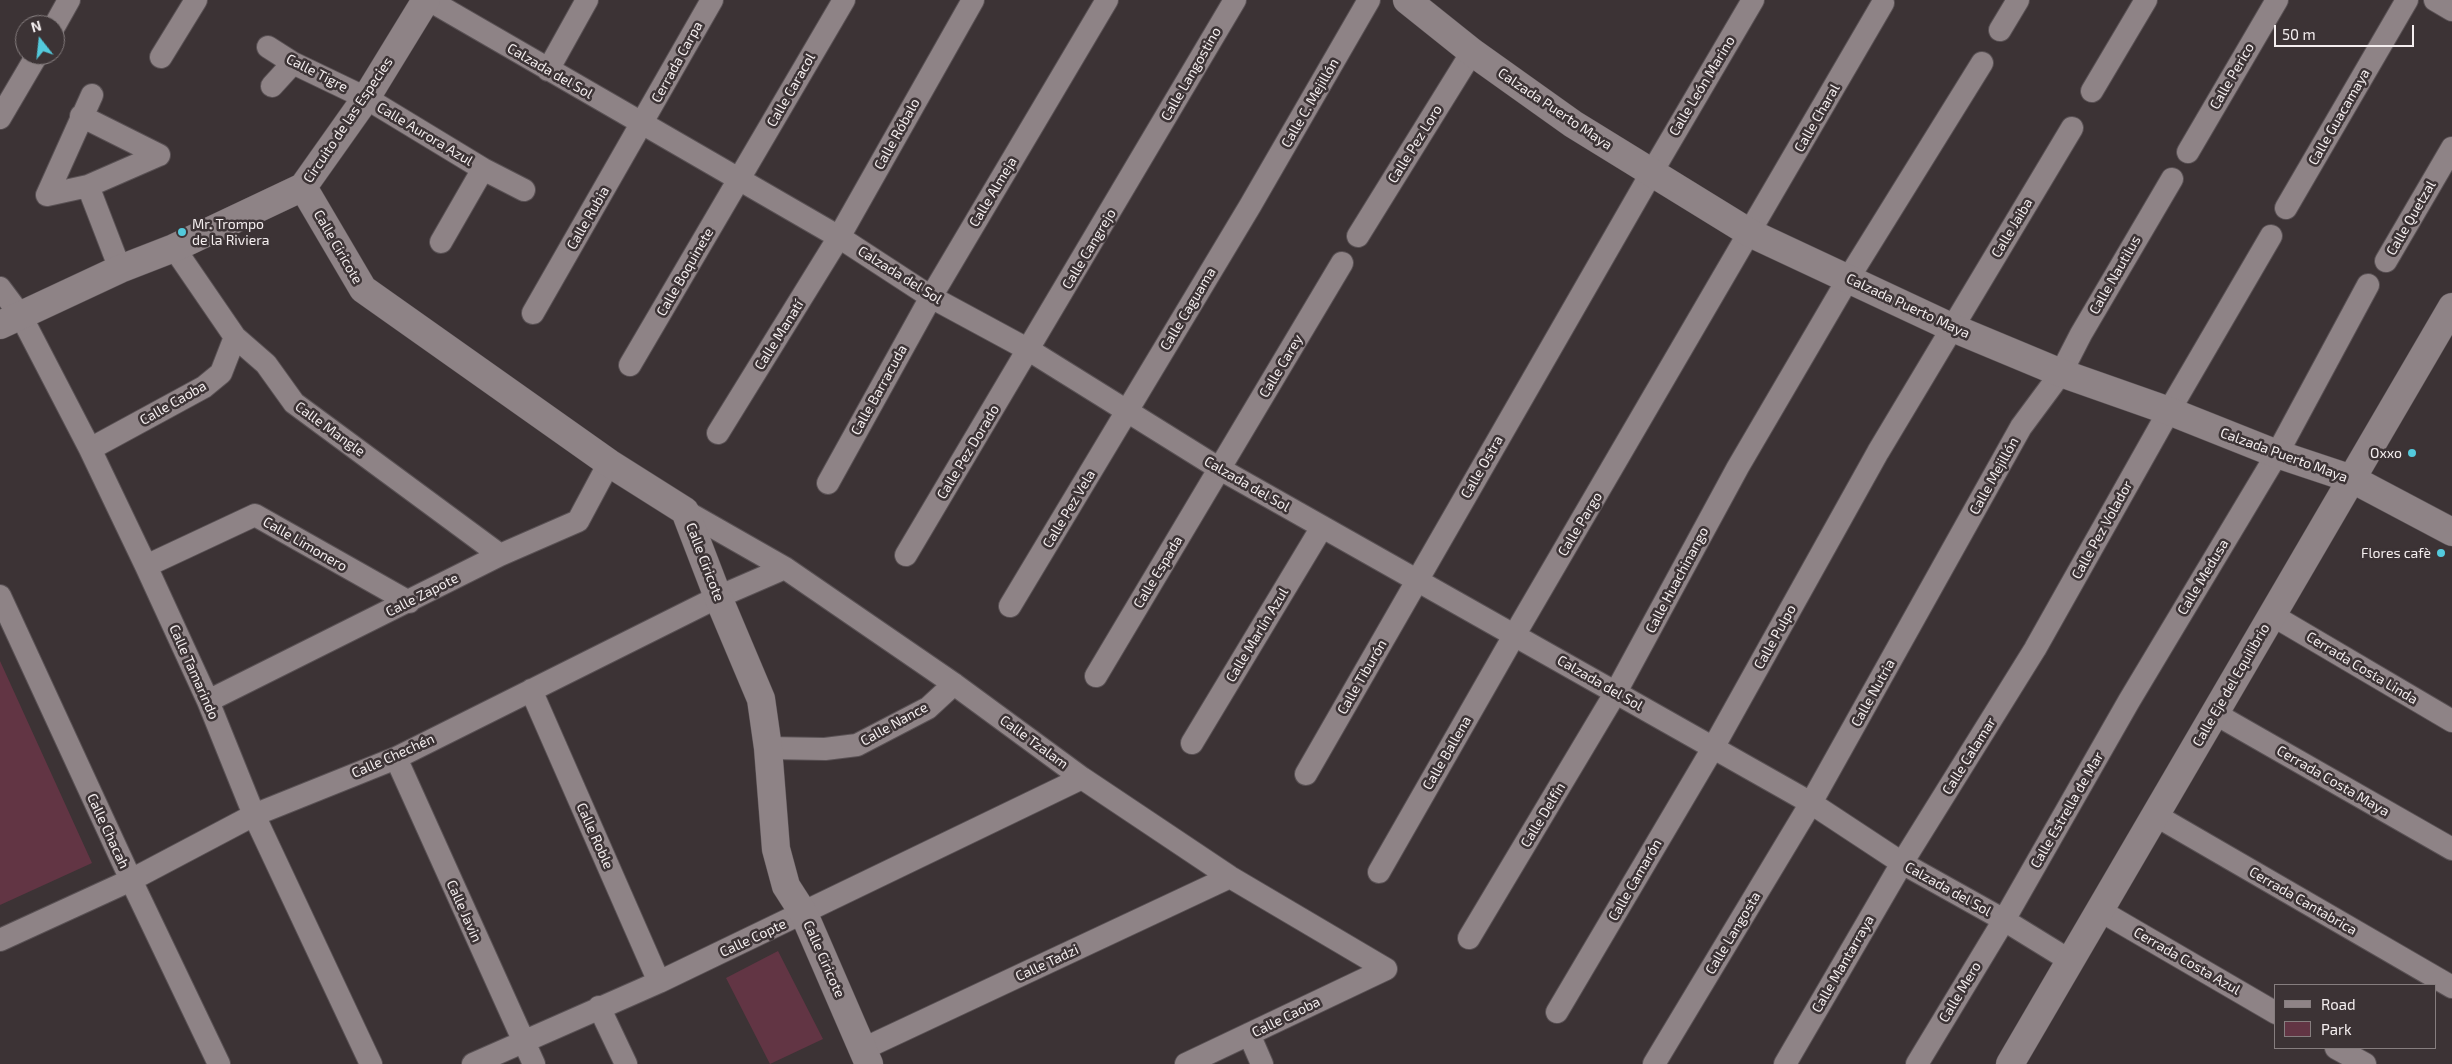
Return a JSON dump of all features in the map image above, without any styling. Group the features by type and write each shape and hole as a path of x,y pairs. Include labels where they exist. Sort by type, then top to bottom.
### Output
{"street":[{"path":"61,15 69,0"},
{"path":"161,56 196,0"},
{"name":"Calzada del Sol","path":"427,0 839,237 931,297 1029,350 1220,469 1811,803 1902,863 2004,920 2069,960"},
{"name":"Circuito de las Especies","path":"11,320 120,269 174,248 303,187 366,98 427,0"},
{"path":"548,70 587,0"},
{"name":"Cerrada Carpa","path":"643,123 712,0"},
{"name":"Calle Caracol","path":"739,180 844,0"},
{"name":"Calle Róbalo","path":"839,237 973,0"},
{"name":"Calle Almeja","path":"931,297 1106,0"},
{"name":"Calle Langostino","path":"1148,149 1235,0"},
{"name":"Calle C. Mejillón","path":"1250,206 1369,0"},
{"name":"Calzada Puerto Maya","path":"1406,0 1472,52 1573,124 1750,233 1953,328 2061,373 2169,411 2277,454 2352,479 2452,532"},
{"name":"Calle León Marino","path":"1547,354 1753,0"},
{"path":"2000,30 2018,0"},
{"path":"2092,91 2146,0"},
{"name":"Calle Perico","path":"2188,152 2278,0"},
{"name":"Calle Guacamaya","path":"2286,208 2407,0"},
{"path":"2435,0 2452,10"},
{"name":"Calle Charal","path":"1645,414 1883,3"},
{"name":"Calle Tigre","path":"268,47 293,62 366,98"},
{"name":"Calle Pez Loro","path":"1358,236 1472,52"},
{"path":"272,86 293,62"},
{"name":"Calle Huachinango","path":"1616,692 1738,467 1848,279 1982,63"},
{"path":"0,118 31,65"},
{"path":"81,116 159,156 88,186 47,195 81,116 92,95"},
{"name":"Calle Aurora Azul","path":"366,98 483,169 524,190"},
{"name":"Calle Rubia","path":"533,313 643,123"},
{"name":"Calle Jaiba","path":"1836,525 2072,128"},
{"name":"Calle Quetzal","path":"2386,261 2452,148"},
{"name":"Calle Cangrejo","path":"1029,350 1148,149"},
{"name":"Calle Aurora Azul","path":"441,242 483,169"},
{"name":"Calle Nautilus","path":"2061,373 2081,334 2172,179"},
{"name":"Calle Boquinete","path":"630,365 739,180"},
{"path":"88,186 120,269"},
{"name":"Calle Ciricote","path":"303,187 363,289 609,463 685,510 718,598 761,698 768,748 776,849 786,886 804,914 866,1056"},
{"name":"Calle Caguama","path":"1127,411 1250,206"},
{"path":"2169,411 2271,236"},
{"name":"Calle Manatí","path":"718,433 839,237"},
{"name":"Calle Mangle","path":"174,248 235,337 266,364 294,403 500,555"},
{"name":"Calle Carey","path":"1220,469 1342,263"},
{"name":"Calle Medusa","path":"2129,700 2277,454 2368,285"},
{"name":"Calle Tamarindo","path":"0,288 11,320 90,449 146,566 208,701 254,815 371,1064"},
{"name":"Calle Barracuda","path":"828,483 931,297"},
{"name":"Calle Eje del Equilibrio","path":"2010,1064 2452,307"},
{"name":"Calle Caoba","path":"90,449 204,387 220,374 235,337"},
{"name":"Calle Pez Dorado","path":"906,555 1029,350"},
{"name":"Calle Ostra","path":"1418,581 1547,354"},
{"name":"Calle Mejillón","path":"1934,584 2021,427 2061,373"},
{"name":"Calle Pez Vela","path":"1010,606 1127,411"},
{"name":"Calle Pez Volador","path":"2035,649 2169,411"},
{"name":"Calle Pargo","path":"1515,634 1645,414"},
{"name":"Calle Zapote","path":"208,701 500,555 578,521 609,463"},
{"name":"Calle Espada","path":"1096,676 1220,469"},
{"name":"Calle Tzalam","path":"685,510 785,568 954,684 1082,778 1230,877 1386,969"},
{"name":"Calle Limonero","path":"146,566 255,515 409,602"},
{"name":"Calle Pulpo","path":"1713,748 1836,525"},
{"name":"Calle Marlín Azul","path":"1192,743 1322,527"},
{"name":"Calle Chechén","path":"0,940 131,880 254,815 396,758 718,598 785,568"},
{"name":"Calle Tiburón","path":"1306,774 1418,581"},
{"name":"Calle Nutria","path":"1811,803 1934,584"},
{"name":"Calle Chacah","path":"0,596 131,880 219,1064"},
{"name":"Cerrada Costa Linda","path":"2272,615 2452,721"},
{"name":"Calle Ballena","path":"1379,872 1515,634"},
{"name":"Calle Calamar","path":"1902,863 2035,649"},
{"name":"Calle Nance","path":"768,748 825,749 856,746 928,708 954,684"},
{"name":"Calle Roble","path":"531,690 660,982"},
{"name":"Calle Delfín","path":"1469,938 1616,692"},
{"name":"Calle Estrella de Mar","path":"2004,920 2129,700"},
{"name":"Cerrada Costa Maya","path":"2214,713 2452,850"},
{"name":"Calle Camarón","path":"1558,1012 1713,748"},
{"name":"Calle Javin","path":"396,758 534,1064"},
{"name":"Calle Copte","path":"473,1064 599,1007 660,982 1082,778"},
{"name":"Calle Langosta","path":"1654,1064 1811,803"},
{"name":"Cerrada Cantabrica","path":"2155,815 2452,987"},
{"name":"Calle Mantarraya","path":"1785,1064 1902,863"},
{"name":"Calle Tadzi","path":"866,1056 1230,877"},
{"name":"Cerrada Costa Azul","path":"2099,910 2274,1012"},
{"name":"Calle Mero","path":"1917,1064 2004,920"},
{"name":"Calle Caoba","path":"1186,1064 1386,969"},
{"path":"599,1007 626,1064"},
{"path":"1249,1034 1262,1064"},
{"path":"2338,1049 2365,1064"}],"green space":[{"path":"0,661 92,863 0,905"},
{"path":"778,951 823,1039 770,1064 726,978"}],"place":[{"name":"Mr. Trompo de la Riviera","path":"182,232"},
{"name":"Oxxo","path":"2412,453"},
{"name":"Flores cafè","path":"2441,553"}]}
